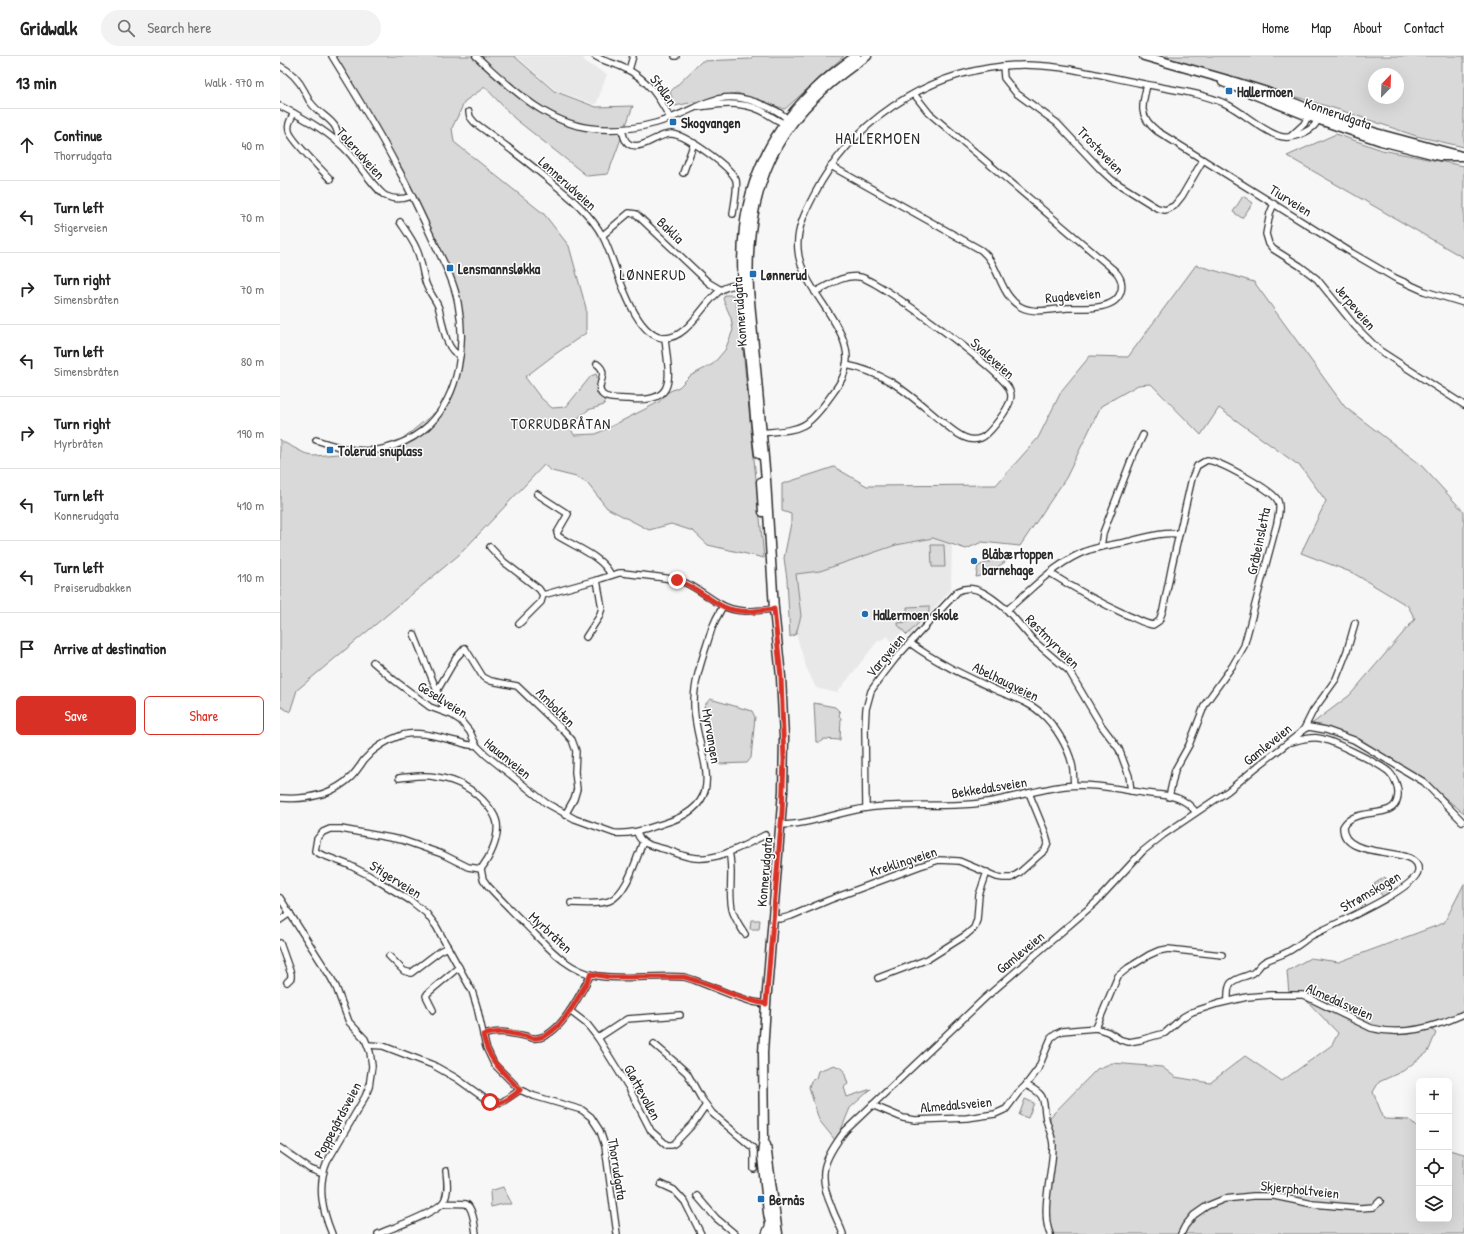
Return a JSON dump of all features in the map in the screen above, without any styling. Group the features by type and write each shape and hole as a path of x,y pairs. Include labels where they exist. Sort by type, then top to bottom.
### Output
{"main road":[{"name":"Konnerudgata","path":"772,1234 763,1163 763,1075 766,1004 783,791 784,738 781,677 746,284 744,228 755,182 765,154 787,123 825,79 856,56"},
{"name":"Konnerudgata","path":"787,123 830,84 868,56"},
{"name":"Konnerudgata","path":"1144,56 1267,92 1318,116 1461,156"},
{"name":"Konnerudgata","path":"1214,77 1227,85 1308,116 1318,116"},
{"name":"Konnerudgata","path":"764,1138 768,1156 778,1234"}],"street":[{"path":"316,440 345,448 371,451 392,446 414,436 436,417 446,401 454,382 460,354 462,328 456,295 446,269 412,196 384,143 332,56"},
{"path":"476,56 523,97 550,115 572,124 589,128 622,130 640,127 670,118 698,107 708,101 721,97 740,97 761,104 787,123"},
{"name":"Stollen","path":"595,56 629,70 643,80 659,99 670,118"},
{"path":"629,70 633,56"},
{"path":"759,433 801,428 812,421 844,373 847,355 844,341 801,269 798,257 797,241 801,224 810,203 831,166 855,136 890,108 914,94 949,78 986,68 1033,65 1062,67 1178,90 1218,101 1276,135 1285,137 1308,130 1313,126 1318,116"},
{"path":"280,66 289,70 300,82 311,103 336,126 339,134 338,142"},
{"name":"Trosteveien","path":"1003,66 1004,78 1016,93 1057,123 1112,180 1156,208 1165,210 1174,206 1182,196 1203,160"},
{"name":"Tiurveien","path":"1147,85 1143,108 1144,118 1157,131 1352,253 1395,278 1424,291 1464,303"},
{"name":"Rugdeveien","path":"831,166 848,177 981,250 991,260 1008,295 1022,308 1040,310 1096,307 1110,304 1115,301 1121,293 1122,284 1115,271 929,113 914,94"},
{"name":"Tolerudveien","path":"280,106 326,132 338,142 351,155 384,196 394,199 412,196"},
{"name":"Lønnerudveien","path":"469,112 470,117 475,123 530,164 573,200 593,221 603,236 639,320 648,332 666,338"},
{"path":"294,113 289,122 289,132 294,140 330,178"},
{"path":"1291,136 1304,124 1308,116"},
{"path":"622,130 624,139 629,144 633,145 642,144 662,135 673,134 694,143 727,170 735,179 737,184 733,214"},
{"path":"683,173 694,143"},
{"name":"Jerpeveien","path":"1274,204 1270,213 1266,234 1269,244 1273,249 1317,279 1363,335 1379,350 1464,405"},
{"name":"Baklia","path":"603,236 629,213 636,214 709,283 721,290"},
{"path":"400,222 416,246 426,284 431,296 438,305 445,335 452,350 455,353 460,354"},
{"name":"Svaleveien","path":"815,292 842,279 859,277 870,281 926,318 982,362 1005,382 1009,387 1011,396 1008,406 986,435 979,439 970,440 956,433 909,394 892,382 868,371 846,365"},
{"path":"597,364 601,366 603,371 600,389 604,396 630,399 651,398 661,394 668,384 669,373 666,338 680,334 687,328 721,290 732,285 746,284"},
{"path":"1101,547 1103,533 1132,458 1143,435"},
{"name":"Gråbeinsletta","path":"1050,573 1106,605 1146,623 1153,624 1159,621 1163,610 1179,534 1194,471 1197,466 1207,460 1217,462 1261,486 1272,494 1278,501 1279,511 1277,523 1244,646 1233,665 1205,704 1189,745 1175,770 1169,797"},
{"path":"537,494 568,514 557,533 558,536 593,557 608,569 611,575"},
{"name":"Røstmyrveien","path":"1131,791 1130,776 1119,749 1101,725 1069,671 1034,640 1007,610 1060,565 1078,555 1101,547 1163,533 1179,534"},
{"path":"490,547 504,562 539,589 543,595 541,602 519,624"},
{"path":"543,595 611,575 623,573 677,580 694,587 724,606 743,611 774,609"},
{"path":"586,637 602,608 597,580"},
{"name":"Vargveien","path":"866,808 866,709 869,698 878,680 958,590 971,588 985,594 1007,610"},
{"name":"Myrvangen","path":"636,832 669,822 691,812 699,804 705,793 707,781 695,722 695,692 712,628 724,606"},
{"name":"Gamleveien","path":"842,1234 824,1187 823,1172 830,1155 841,1137 855,1121 985,998 1095,904 1143,852 1163,835 1228,791 1289,743 1304,729 1313,711 1332,686 1338,675 1355,623"},
{"path":"414,634 444,708 452,715"},
{"name":"Abelhaugveien","path":"910,643 931,657 977,681 1026,703 1042,713 1058,734 1068,754 1072,765 1074,786"},
{"name":"Ambolten","path":"437,691 452,664 465,648 483,677 491,681 517,686 560,726 572,740 576,751 575,772 577,789 565,815"},
{"name":"Gesellveien","path":"373,662 430,707 452,715 461,721 470,732 476,745"},
{"name":"Gamleveien","path":"1304,729 1309,727 1317,728 1354,740 1424,782 1462,821"},
{"name":"Hauanveien","path":"280,798 304,799 336,788 351,776 371,752 385,742 409,733 429,735 469,745 476,745 509,775 546,803 565,815 614,833 621,834 636,832"},
{"name":"Strømskogen","path":"1228,1001 1229,987 1233,981 1252,974 1264,962 1284,954 1297,945 1398,892 1414,879 1418,870 1416,862 1409,857 1357,846 1348,841 1344,835 1344,825 1350,819 1384,811 1397,803 1397,785 1389,772 1327,740 1311,738 1289,743"},
{"path":"399,778 426,776 452,780 466,786 480,797 497,821 491,852 481,869"},
{"name":"Bekkedalsveien","path":"780,825 798,824 866,808 883,806 947,806 967,804 1074,786 1103,787 1169,797 1185,802 1196,812"},
{"name":"Kreklingveien","path":"773,918 780,919 791,916 869,885 939,860 959,861 1003,878 1015,876 1041,854 1046,847 1048,838 1029,794"},
{"name":"Stigerveien","path":"481,869 468,867 442,854 402,840 341,829 330,829 323,832 317,839 314,851 349,865 370,876 411,901 432,920 472,992 477,1006 486,1047 494,1064 520,1090"},
{"path":"636,832 643,842 695,858 717,856 765,835"},
{"path":"571,903 597,903 608,901 619,894 628,880 643,842"},
{"path":"729,852 732,867 731,907 734,916 745,934"},
{"name":"Myrbråten","path":"481,869 483,879 488,886 545,945 566,962 582,971 609,977 684,977 753,1002 766,1004"},
{"path":"878,978 928,959 960,939 974,928 977,920 979,895 987,872"},
{"name":"Poppegårdsveien","path":"280,898 330,976 340,997 349,1022 365,1039 368,1045 372,1066 369,1087 358,1111 327,1162 323,1174 321,1189 322,1204 332,1234"},
{"path":"280,920 290,913"},
{"path":"280,943 291,974 291,978 287,982"},
{"path":"389,956 404,971 411,973 440,951 448,947"},
{"path":"1096,1028 1118,976 1149,955 1168,949 1222,955"},
{"path":"433,1010 426,996 459,967"},
{"path":"483,1035 501,1031 537,1038 550,1034 570,1011 591,974"},
{"name":"Almedalsveien","path":"872,1105 903,1118 915,1120 995,1114 1006,1109 1026,1085 1038,1069 1048,1043 1056,1034 1062,1031 1071,1029 1096,1028 1128,1042 1140,1040 1165,1033 1188,1014 1228,1001 1270,995 1303,995 1371,1028 1389,1031 1411,1030 1433,1026 1464,1014"},
{"name":"Gløttevollen","path":"570,1011 587,1024 598,1038 629,1088 651,1131 667,1145 672,1145 675,1143 693,1124 706,1105"},
{"path":"598,1038 627,1019 680,1015"},
{"path":"654,1044 687,1073 706,1105 719,1120 753,1148 754,1169"},
{"path":"368,1045 383,1046 433,1065 494,1103 502,1102 520,1090"},
{"path":"1026,1085 1039,1093 1043,1099 1053,1142 1046,1211 1047,1224 1050,1234"},
{"name":"Thorrudgata","path":"520,1090 534,1096 582,1110 591,1117 600,1131 605,1146 617,1234"},
{"path":"280,1148 310,1169 323,1174"},
{"path":"378,1234 431,1211 443,1203 447,1191 446,1171"},
{"path":"661,1184 674,1190 685,1202 701,1234"},
{"path":"697,1196 716,1218 735,1234"},
{"name":"Skjerpholtveien","path":"1181,1234 1185,1226 1194,1215 1207,1206 1224,1199 1253,1196 1274,1196 1302,1203 1360,1208 1374,1207 1380,1201"},
{"path":"443,1203 463,1204 468,1206 472,1213 476,1234"},
{"path":"765,1234 770,1222"}],"shaded area":[{"path":"331,56 514,56 554,91 596,107 633,106 608,174 587,176 514,118 485,87 465,101 452,128 454,142 544,214 569,246 586,308 586,333 525,377 540,397 552,408 566,407 591,376 596,374 598,391 601,398 605,401 604,405 588,410 569,425 574,435 596,434 659,402 668,392 679,387 690,376 713,364 725,350 733,330 731,318 723,299 725,295 735,295 743,350 764,558 708,545 693,531 671,524 649,530 607,508 587,483 576,477 552,471 544,465 460,554 297,690 290,712 280,706 280,439 308,455 314,456 374,451 395,445 444,405 455,381 461,344 455,292 385,143"},
{"path":"516,56 582,56 586,63 607,74 596,105 555,90"},
{"path":"753,56 844,56 785,109 737,93 675,106 670,92 702,61 750,59"},
{"path":"1161,56 1464,56 1464,147 1416,136 1343,111"},
{"path":"1336,134 1382,150 1464,166 1464,258 1287,156"},
{"path":"1243,196 1253,203 1242,218 1233,212"},
{"path":"1196,265 1254,282 1345,407 1420,464 1464,512 1464,813 1420,778 1357,739 1321,725 1309,726 1350,695 1415,619 1408,606 1353,573 1301,553 1326,501 1301,467 1219,408 1201,435 1151,384 1138,385 1101,406 1066,478 1020,546 982,542 966,549 933,538 896,545 820,571 796,574 801,616 796,634 790,637 787,579 784,558 791,523 791,514 782,511 782,484 834,467 867,486 996,485 1038,438 1062,390 1090,356 1128,357"},
{"name":"Hallermoen skole","path":"933,538 952,542 951,589 910,636 902,632 891,642 888,636 877,642 837,693 816,688 806,667 796,634 801,616 796,574 820,571 896,545"},
{"path":"931,545 944,545 945,567 932,567"},
{"path":"1010,554 1005,562 987,574 976,577 978,566"},
{"path":"929,606 929,612 907,635 898,623 908,622 907,607"},
{"path":"710,699 752,711 755,717 751,758 747,763 718,764 715,761 704,706"},
{"path":"814,703 835,707 840,712 840,740 824,739 820,742 816,742"},
{"path":"1385,877 1394,891 1383,897 1374,884"},
{"path":"1464,884 1464,1017 1432,1030 1436,1033 1428,1052 1403,1071 1379,1082 1373,1092 1384,1119 1410,1120 1416,1126 1416,1222 1452,1222 1452,1151 1464,1154 1464,1234 1050,1234 1046,1215 1051,1162 1050,1117 1097,1069 1112,1063 1162,1067 1175,1077 1210,1083 1245,1056 1282,1081 1332,1045 1338,1033 1301,995 1289,994 1287,971 1310,958 1339,962 1444,923"},
{"path":"751,920 760,920 759,929 750,929"},
{"path":"834,1065 843,1069 848,1084 844,1087 847,1097 871,1089 850,1108 835,1140 819,1120 809,1087 811,1081 816,1078 818,1071"},
{"path":"1025,1099 1034,1103 1028,1118 1019,1115"},
{"path":"503,1187 512,1204 503,1204 491,1207 490,1191"}],"place":[{"name":"Hallermoen","path":"1229,91"},
{"name":"Skogvangen","path":"673,122"},
{"name":"Lensmannsløkka","path":"450,268"},
{"name":"Lønnerud","path":"753,274"},
{"name":"Tolerud snuplass","path":"330,450"},
{"name":"Blåbærtoppen barnehage","path":"974,561"},
{"name":"Hallermoen skole","path":"865,614"},
{"name":"Bernås","path":"761,1199"}],"district":[{"name":"HALLERMOEN","path":"878,138"},
{"name":"LØNNERUD","path":"653,274"},
{"name":"TORRUDBRÅTAN","path":"561,423"}],"route":[{"path":"490,1102 502,1102 520,1090 494,1064 486,1047 483,1035 501,1031 537,1038 550,1034 570,1011 591,974 609,977 684,977 753,1002 766,1004 782,813 784,760 781,677 774,609 761,611 734,610 719,604 694,587 677,580"}]}
